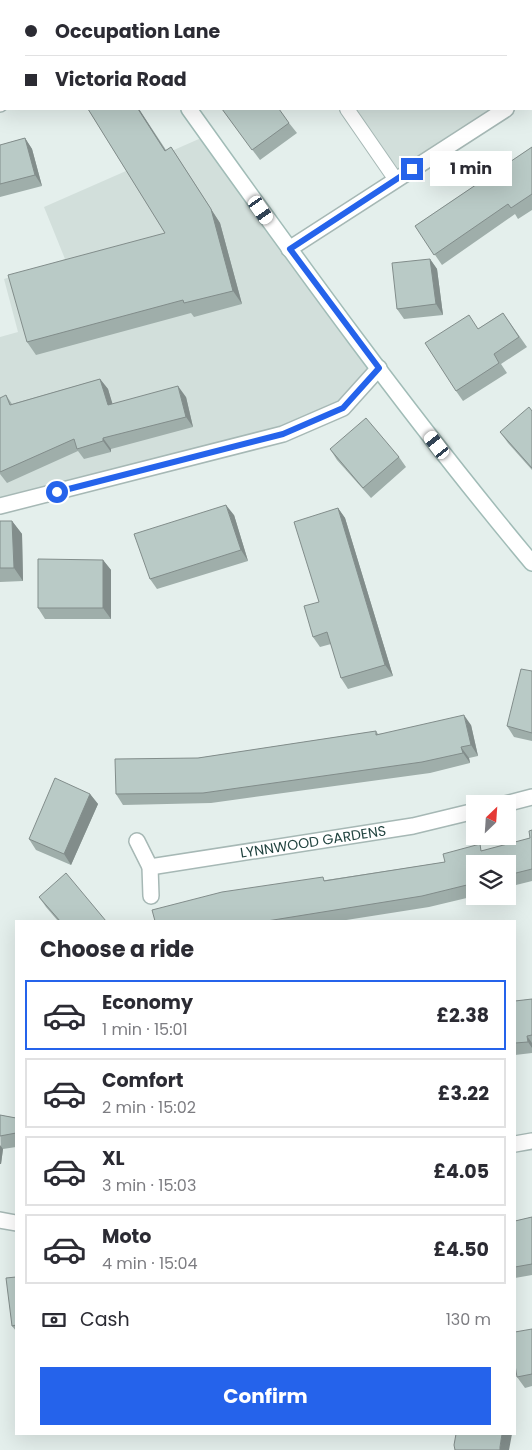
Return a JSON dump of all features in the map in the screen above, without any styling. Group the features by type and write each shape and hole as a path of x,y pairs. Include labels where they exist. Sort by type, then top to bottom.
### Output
{"street":[{"path":"190,110 379,368 472,491 532,563"},
{"path":"290,249 504,110"},
{"path":"0,506 283,434 343,408 379,368"},
{"path":"516,801 532,797"},
{"name":"LYNNWOOD GARDENS","path":"150,867 413,826 466,813"},
{"path":"137,841 150,867 150,896"},
{"path":"516,1144 532,1141"},
{"path":"0,1220 15,1223"}],"lane":[{"path":"349,110 396,180"}],"shaded area":[{"path":"348,110 504,110 396,180"},
{"path":"208,135 379,368 343,408 283,434 0,506 0,337 18,332 4,279 65,259 44,207"}],"building":[{"path":"89,110 139,110 165,151 171,147 211,209 233,291 184,303 183,300 27,342 8,275 165,233"},
{"path":"223,110 280,110 289,123 252,150"},
{"path":"25,138 35,175 0,184 0,145"},
{"path":"532,147 532,194 511,208 508,204 434,255 415,226"},
{"path":"430,259 436,304 397,309 392,263"},
{"path":"503,313 519,337 494,354 499,363 456,391 425,343 469,315 478,329"},
{"path":"100,379 108,405 178,386 186,417 103,438 103,441 77,449 74,439 0,472 0,398 6,395 10,405"},
{"path":"529,407 532,411 532,468 500,432"},
{"path":"366,418 399,457 363,488 330,449"},
{"path":"226,505 241,550 150,579 134,534"},
{"path":"338,508 385,665 341,678 327,632 313,637 304,606 319,602 294,522"},
{"path":"0,521 12,521 14,568 0,568"},
{"path":"38,559 103,560 103,608 38,608"},
{"path":"521,669 532,671 532,733 507,726"},
{"path":"464,715 471,745 461,747 463,753 422,762 203,793 116,794 115,759 198,758 376,731 376,735"},
{"path":"55,778 90,794 64,854 29,839"},
{"path":"532,830 532,869 516,873 516,855 466,855 466,885 422,896 273,920 155,920 152,910 222,892 323,877 324,881 445,862 443,854 476,845 480,845 481,851 504,845 516,845 516,842 530,838 529,831"},
{"path":"66,873 105,920 59,920 39,897"},
{"path":"532,999 532,1035 527,1036 528,1042 516,1043 516,1001"},
{"path":"0,1115 15,1118 15,1133 0,1136"},
{"path":"532,1217 532,1264 516,1267 516,1221"},
{"path":"15,1277 15,1325 12,1326 6,1278"},
{"path":"532,1329 532,1374 517,1377 516,1371 516,1332"},
{"path":"456,1435 502,1435 500,1450 455,1450"}],"route":[{"path":"57,492 283,434 343,408 379,368 290,249 412,169"}]}
